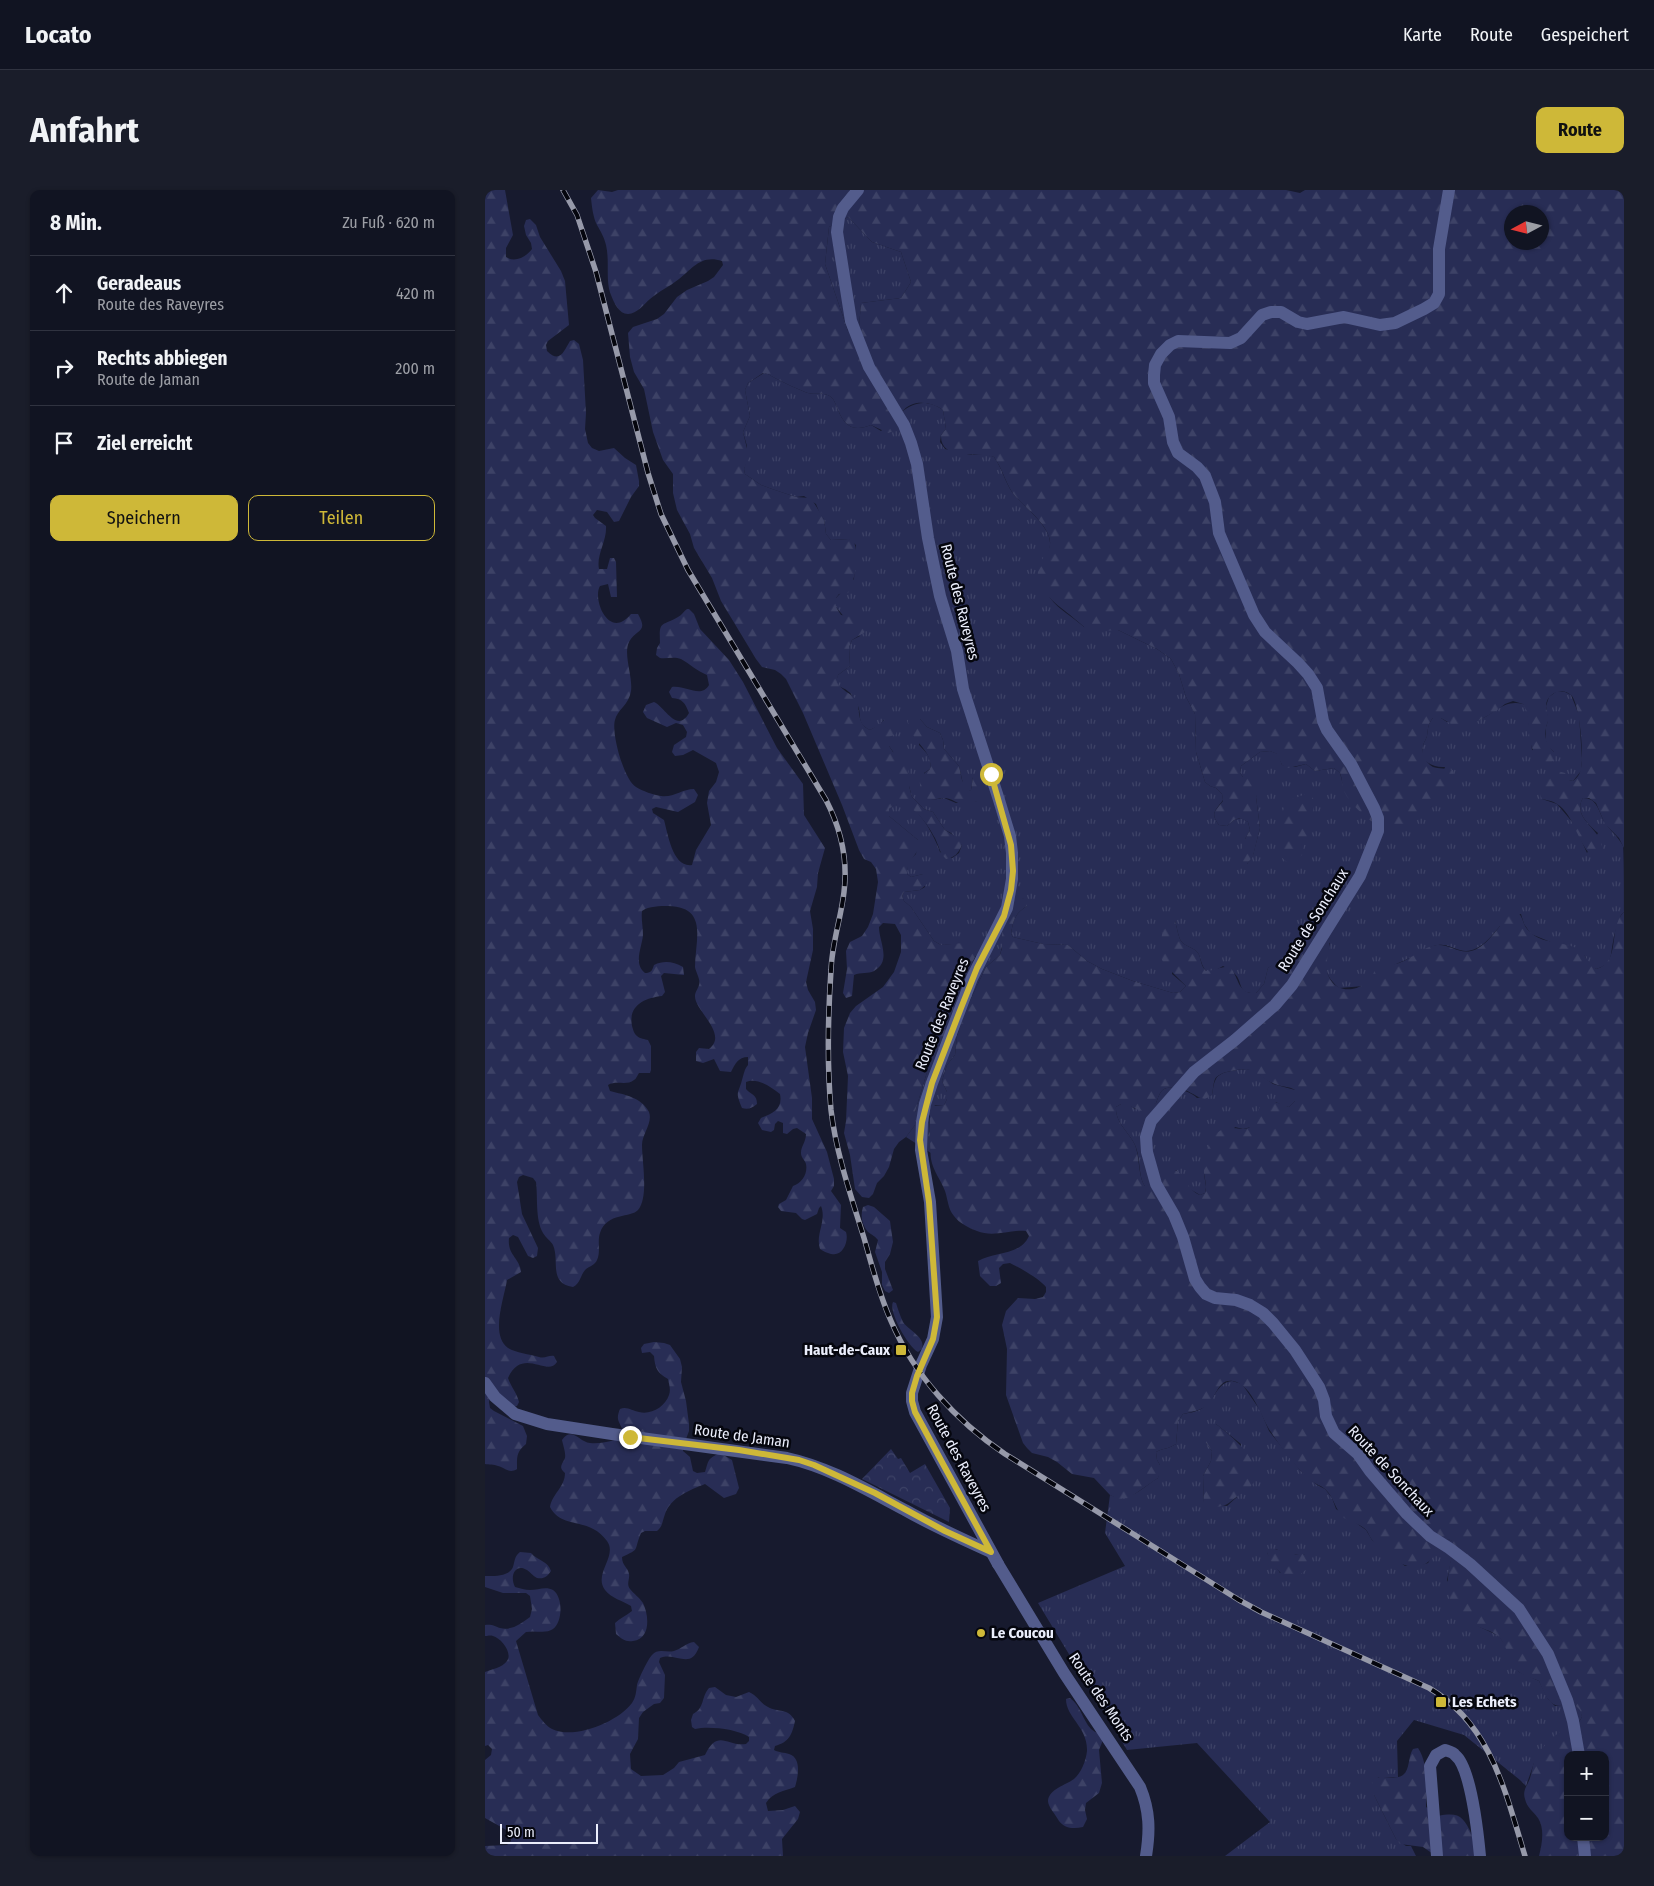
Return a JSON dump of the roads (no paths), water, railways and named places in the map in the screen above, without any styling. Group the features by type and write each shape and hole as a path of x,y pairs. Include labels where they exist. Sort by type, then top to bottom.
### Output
{"street":[{"name":"Route des Raveyres","path":"858,190 843,208 839,217 837,232 851,321 869,368 904,425 911,443 917,464 927,538 940,596 957,651 963,689 999,800 1012,853 1012,879 1007,908 969,986 932,1083 922,1122 921,1145 929,1202 937,1317 933,1339 921,1365 912,1393 915,1412 998,1564"},
{"name":"Route de Sonchaux","path":"1449,190 1439,249 1439,294 1434,302 1424,309 1395,322 1380,326 1344,317 1307,324 1298,322 1281,312 1271,312 1262,315 1241,338 1230,343 1177,341 1161,354 1155,365 1154,383 1169,418 1173,442 1178,453 1197,467 1205,476 1215,502 1219,533 1254,615 1265,632 1308,674 1317,688 1323,722 1351,764 1378,818 1378,831 1360,876 1291,985 1275,1005 1194,1072 1151,1120 1145,1137 1156,1184 1174,1215 1183,1237 1195,1279 1200,1287 1206,1294 1215,1298 1236,1300 1250,1305 1263,1313 1273,1323 1295,1350 1319,1387 1326,1416 1334,1433 1358,1454 1401,1507 1430,1536 1470,1564 1519,1609 1548,1654 1567,1700 1578,1751"},
{"name":"Route de Jaman","path":"485,1383 495,1397 515,1414 541,1422 612,1434 787,1458 814,1465 875,1493 945,1531 991,1552"},
{"name":"Route des Monts","path":"998,1564 1064,1673 1140,1787 1145,1800 1149,1824 1146,1856"},
{"path":"1437,1856 1430,1766 1436,1755 1445,1750 1456,1755 1465,1773 1472,1802 1480,1856"},
{"path":"1583,1841 1585,1856"}],"railway":[{"path":"563,190 577,215 596,272 648,473 661,514 688,570 826,800 836,822 844,856 845,880 831,970 828,1040 831,1110 840,1158 849,1190 876,1280 900,1341 924,1378 953,1412 1005,1454 1239,1600 1261,1612 1429,1688 1450,1703 1467,1720 1493,1761 1525,1856"}],"place":[{"name":"Haut-de-Caux","path":"901,1350"},
{"name":"Le Coucou","path":"981,1633"},
{"name":"Les Echets","path":"1441,1702"}]}
